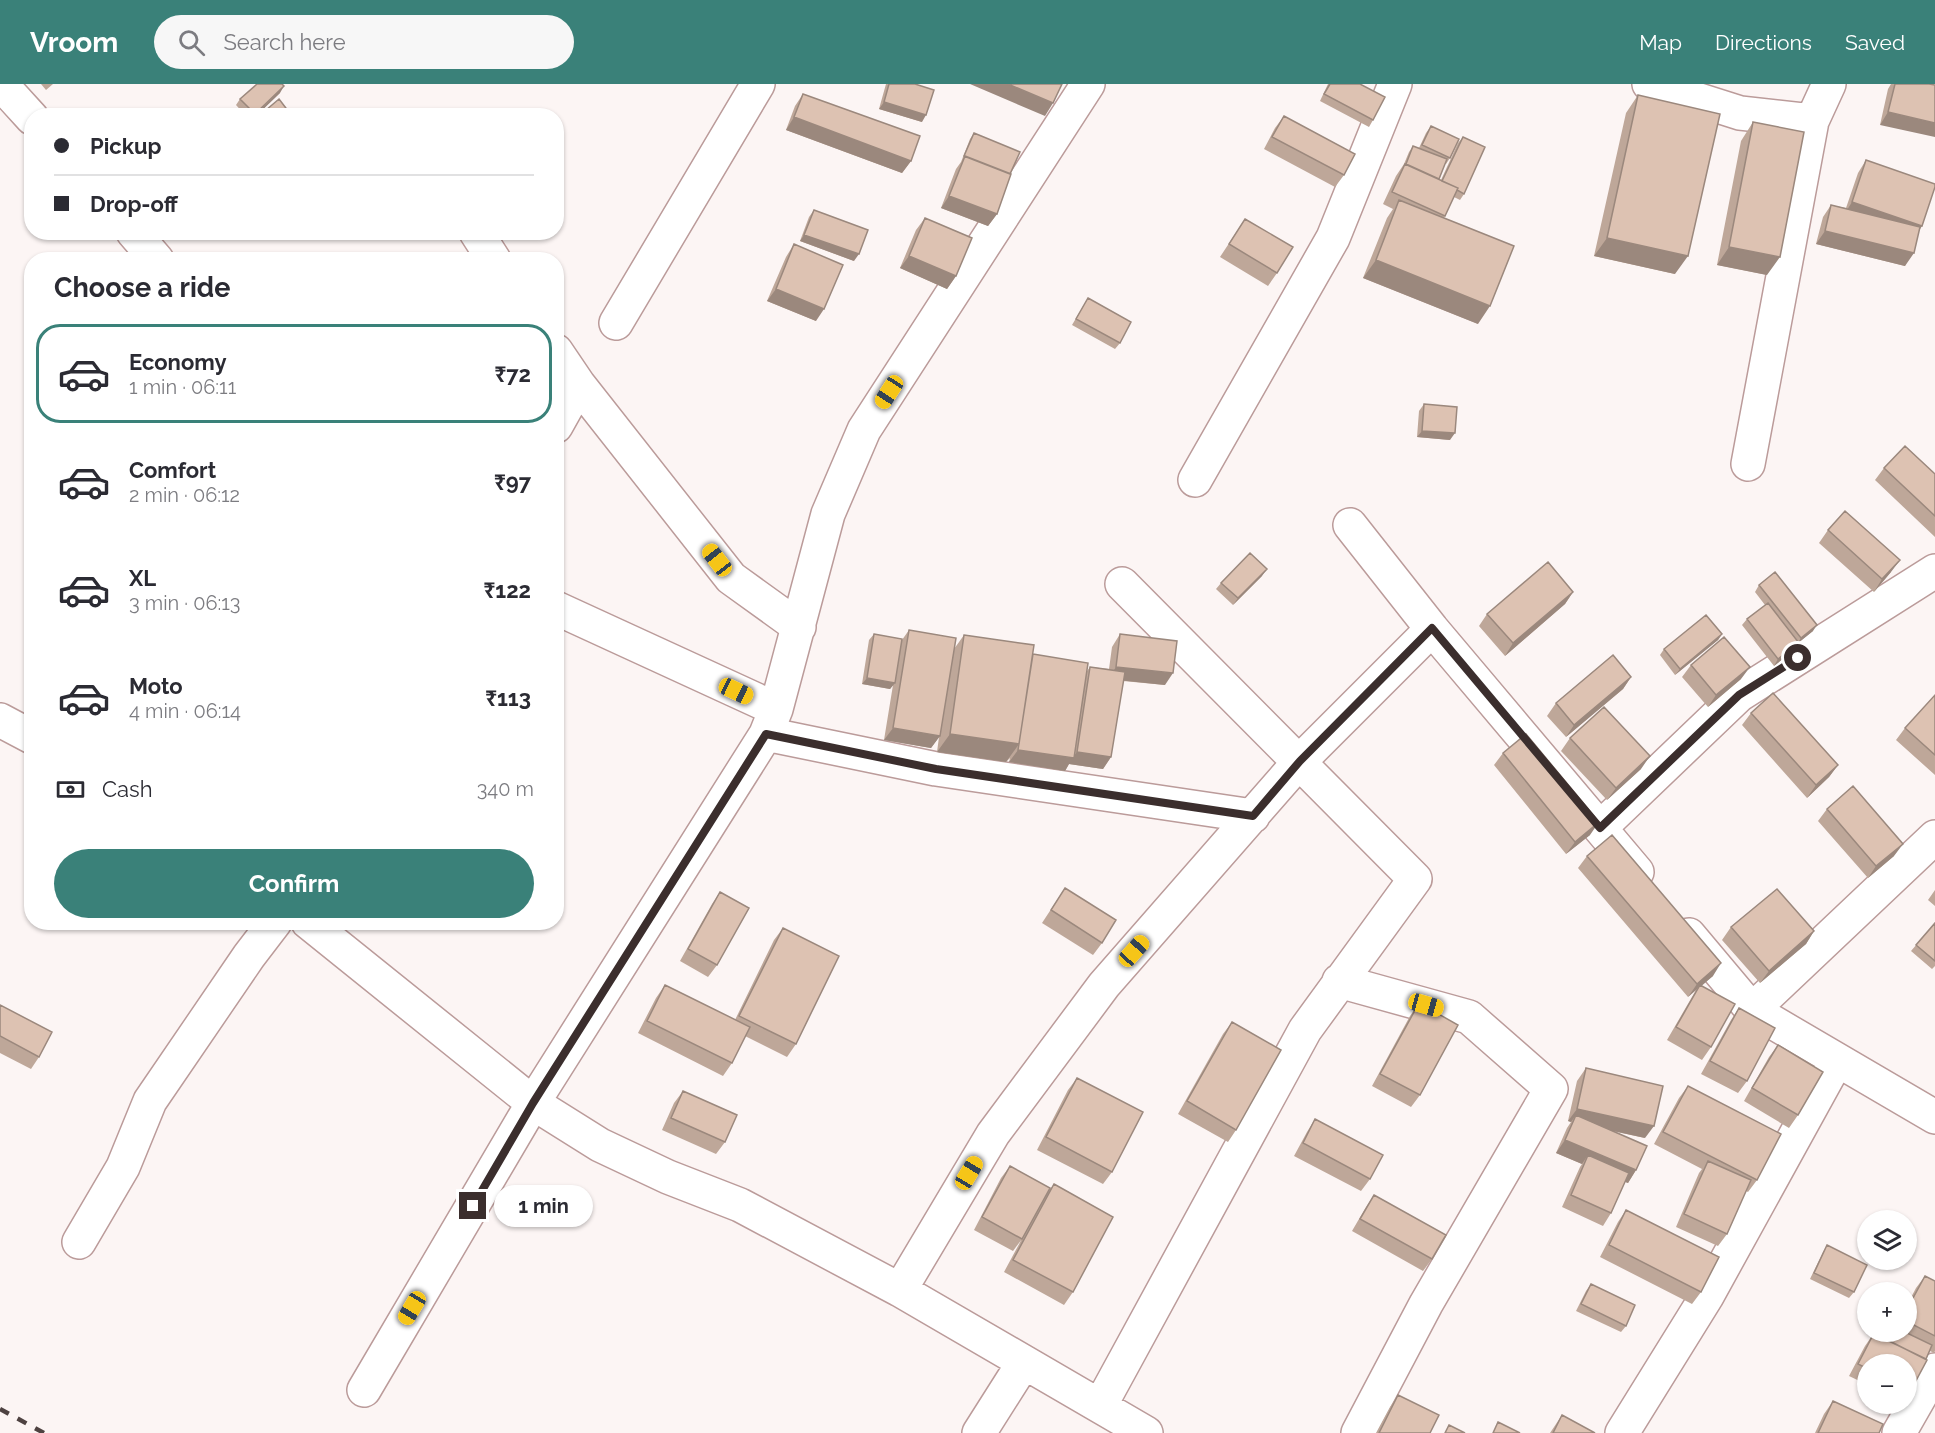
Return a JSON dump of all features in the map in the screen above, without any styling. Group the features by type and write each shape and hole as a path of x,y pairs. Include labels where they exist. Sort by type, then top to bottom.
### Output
{"street":[{"path":"2,84 24,109"},
{"path":"616,323 758,84"},
{"path":"364,1390 533,1103 771,721 799,627 807,588 828,514 864,430 1088,84"},
{"path":"1195,480 1333,237 1395,84"},
{"path":"1649,84 1740,113 1812,122"},
{"path":"1748,464 1812,122 1829,84"},
{"path":"140,240 150,252"},
{"path":"564,363 731,578 799,627"},
{"path":"564,412 579,385"},
{"path":"1350,525 1432,628 1752,1010 1935,1118"},
{"path":"1600,828 1739,695 1935,571"},
{"path":"1100,1406 1280,1074 1339,981 1415,879 1122,584"},
{"path":"564,612 771,721 936,769 1253,816"},
{"path":"900,1290 993,1134 1104,985 1300,761 1432,628"},
{"path":"0,720 24,733"},
{"path":"1752,1010 1935,837"},
{"path":"79,1242 123,1167 150,1101 269,930"},
{"path":"318,930 533,1103 600,1144 668,1177 740,1205 900,1290 1146,1433"},
{"path":"1339,981 1470,1017 1551,1089 1426,1304 1358,1433"},
{"path":"1622,1433 1707,1296 1837,1060"},
{"path":"979,1433 1024,1362"},
{"path":"1899,1433 1935,1370"}],"building":[{"path":"257,84 282,84 284,86 261,108 249,108 240,99"},
{"path":"889,84 915,84 934,90 926,115 884,102"},
{"path":"1008,84 1062,84 1053,103"},
{"path":"1330,84 1360,84 1385,97 1373,120 1324,94"},
{"path":"1895,84 1935,85 1935,123 1888,112"},
{"path":"803,94 920,136 911,161 794,117"},
{"path":"1638,95 1720,114 1688,256 1607,238"},
{"path":"279,99 286,108 268,108"},
{"path":"1284,116 1355,154 1344,175 1272,137"},
{"path":"1753,122 1804,132 1780,257 1729,247"},
{"path":"1431,126 1459,139 1450,158 1422,145"},
{"path":"974,133 1020,152 1010,174 964,156"},
{"path":"1463,137 1485,147 1464,194 1457,190 1458,188 1442,181"},
{"path":"1413,146 1447,159 1439,179 1406,164"},
{"path":"965,156 1011,174 997,214 949,196"},
{"path":"1866,160 1935,184 1922,226 1852,202"},
{"path":"1405,164 1458,188 1445,216 1392,192"},
{"path":"1399,200 1514,246 1490,306 1376,260"},
{"path":"1831,205 1920,227 1914,253 1825,231"},
{"path":"814,210 868,230 859,254 804,235"},
{"path":"925,218 972,238 956,276 909,256"},
{"path":"1245,219 1293,247 1277,273 1229,244"},
{"path":"794,244 843,265 824,309 776,289"},
{"path":"1088,298 1131,322 1120,343 1076,319"},
{"path":"1424,404 1457,407 1455,433 1422,431"},
{"path":"1905,446 1935,474 1935,516 1884,468"},
{"path":"1845,511 1900,560 1882,579 1828,530"},
{"path":"1250,553 1267,569 1238,598 1221,583"},
{"path":"1548,562 1573,592 1513,643 1487,614"},
{"path":"1775,572 1817,625 1801,638 1759,585"},
{"path":"1768,603 1799,643 1778,659 1747,619"},
{"path":"1706,615 1722,634 1680,669 1664,649"},
{"path":"909,630 956,638 940,736 893,728"},
{"path":"874,634 902,639 895,683 867,678"},
{"path":"1120,634 1177,641 1173,673 1116,667"},
{"path":"964,635 1034,645 1019,744 950,734"},
{"path":"1724,637 1750,667 1716,695 1691,665"},
{"path":"1033,654 1088,663 1074,758 1018,750"},
{"path":"1613,655 1631,677 1574,725 1556,703"},
{"path":"1090,667 1125,672 1111,757 1077,752"},
{"path":"1773,693 1838,765 1816,785 1751,713"},
{"path":"1935,695 1935,755 1905,728"},
{"path":"1604,707 1650,756 1616,788 1570,738"},
{"path":"1526,734 1599,822 1575,842 1503,753"},
{"path":"1853,786 1903,844 1876,866 1827,809"},
{"path":"1612,835 1721,963 1697,984 1587,856"},
{"path":"1065,888 1116,920 1102,943 1051,910"},
{"path":"1777,889 1814,931 1769,971 1731,927"},
{"path":"720,892 749,908 717,965 688,949"},
{"path":"1935,923 1935,961 1916,945"},
{"path":"783,928 839,956 796,1044 739,1016"},
{"path":"665,985 750,1027 732,1063 647,1021"},
{"path":"1700,985 1735,1004 1711,1047 1676,1027"},
{"path":"1419,1003 1458,1025 1420,1095 1380,1074"},
{"path":"0,1005 52,1032 39,1057 0,1036"},
{"path":"1739,1008 1775,1028 1747,1081 1710,1061"},
{"path":"1232,1022 1281,1050 1236,1130 1187,1101"},
{"path":"1778,1045 1823,1072 1798,1115 1752,1088"},
{"path":"1586,1068 1663,1086 1654,1126 1577,1109"},
{"path":"1077,1078 1143,1112 1112,1172 1046,1137"},
{"path":"1688,1086 1781,1134 1757,1180 1663,1132"},
{"path":"683,1091 737,1115 725,1142 671,1118"},
{"path":"1576,1115 1647,1146 1636,1170 1565,1140"},
{"path":"1315,1119 1383,1155 1370,1179 1303,1143"},
{"path":"1588,1155 1629,1173 1611,1213 1571,1195"},
{"path":"1708,1161 1751,1180 1727,1234 1684,1214"},
{"path":"1010,1166 1050,1188 1022,1239 982,1217"},
{"path":"1054,1184 1113,1217 1073,1292 1013,1260"},
{"path":"1374,1195 1446,1235 1432,1259 1360,1219"},
{"path":"1626,1210 1719,1257 1701,1292 1609,1245"},
{"path":"1827,1245 1857,1260 1857,1270 1865,1270 1854,1292 1814,1273"},
{"path":"1925,1276 1935,1281 1935,1336 1917,1327 1917,1291"},
{"path":"1591,1284 1635,1305 1626,1326 1581,1304"},
{"path":"1917,1338 1932,1345 1926,1359 1891,1342 1917,1342"},
{"path":"1869,1342 1892,1342 1915,1354 1863,1354"},
{"path":"1917,1355 1927,1360 1917,1379"},
{"path":"1398,1395 1439,1415 1430,1433 1379,1433"},
{"path":"1833,1401 1883,1424 1879,1433 1818,1433"},
{"path":"1562,1415 1595,1433 1553,1433"},
{"path":"1498,1422 1520,1433 1493,1433"},
{"path":"1449,1425 1465,1433 1445,1433"}],"railway":[{"path":"0,1409 44,1433"}],"route":[{"path":"473,1206 533,1103 687,863 766,734 936,769 1253,816 1300,761 1432,628 1600,828 1739,695 1798,658"}]}
